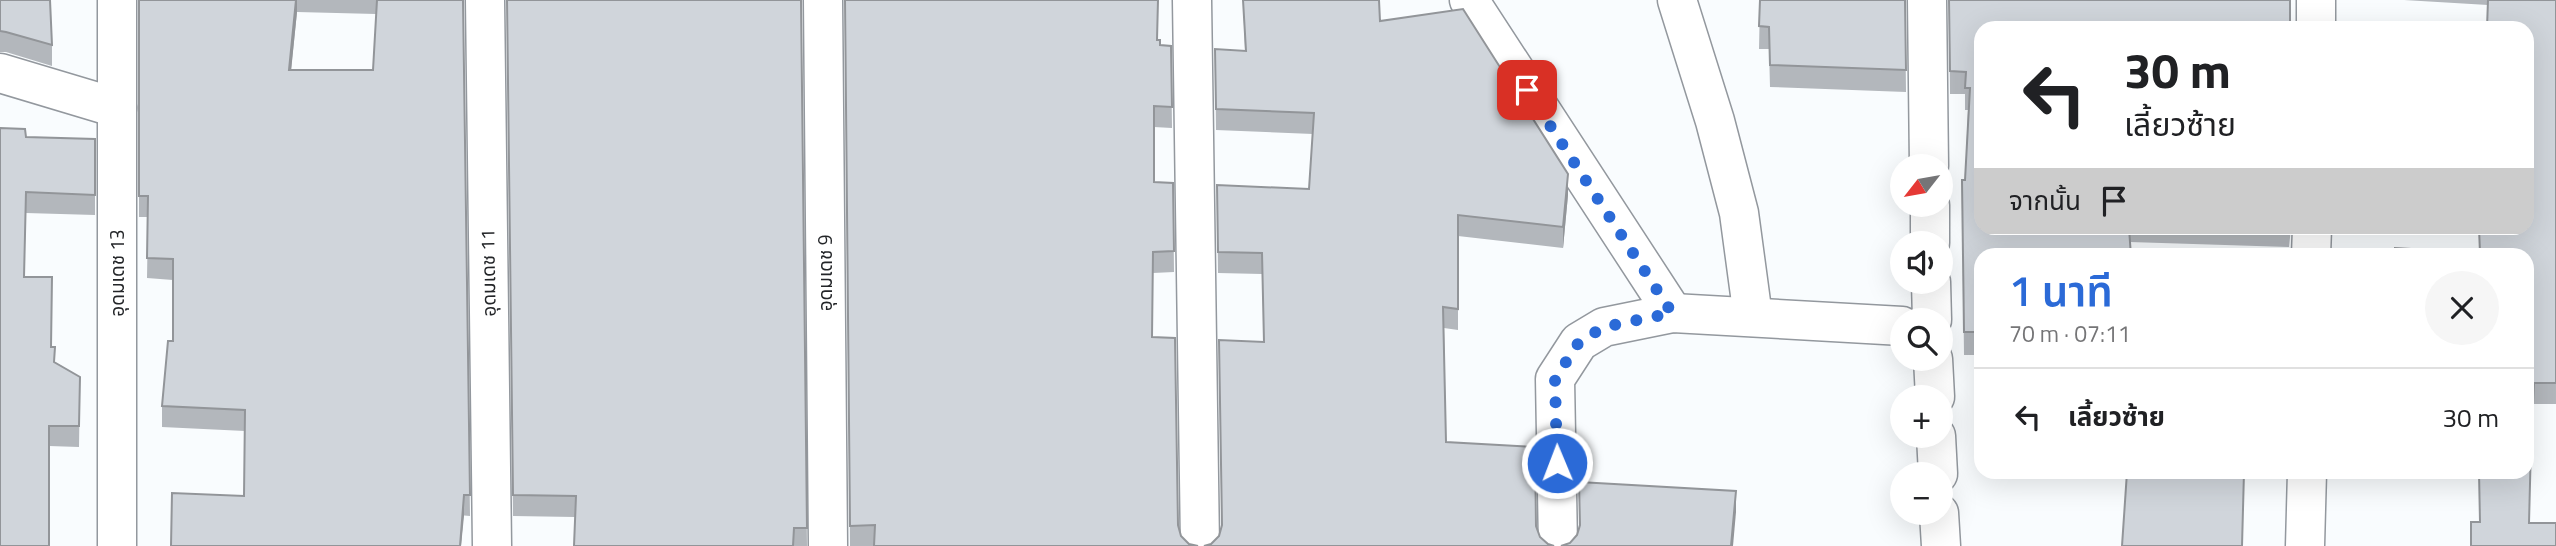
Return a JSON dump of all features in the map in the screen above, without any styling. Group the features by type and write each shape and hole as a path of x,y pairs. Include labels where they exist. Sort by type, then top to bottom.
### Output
{"street":[{"name":"อุดมเดช 13","path":"117,0 117,546"},
{"name":"อุดมเดช 11","path":"485,0 492,546"},
{"name":"อุดมเดช 9","path":"823,0 828,546"},
{"path":"1192,0 1200,546"},
{"path":"1469,0 1672,313"},
{"path":"1676,0 1715,121 1739,213 1753,317"},
{"path":"1927,0 1929,154"},
{"path":"2316,0 2316,21"},
{"path":"0,73 117,108"},
{"path":"1558,546 1555,379 1579,342 1604,327 1672,313 1890,325"},
{"path":"2305,546 2307,479"},
{"path":"1940,525 1941,546"}],"building":[{"path":"0,0 50,0 52,45 0,31"},
{"path":"139,0 296,0 289,70 373,70 377,0 463,0 470,495 464,495 460,546 171,546 172,493 244,496 245,410 162,406 168,341 173,341 173,259 147,258 148,196 139,196"},
{"path":"507,0 801,0 807,528 794,528 793,546 574,546 576,496 513,495"},
{"path":"845,0 1158,0 1157,40 1160,40 1160,45 1171,46 1172,107 1154,106 1154,182 1173,183 1174,251 1153,252 1152,337 1175,338 1178,525 1181,536 1189,544 1198,546 874,546 875,525 850,526"},
{"path":"1243,0 1379,0 1380,21 1463,9 1568,174 1563,227 1458,215 1458,309 1443,307 1446,442 1535,447 1536,526 1540,537 1554,546 1204,546 1211,544 1219,536 1222,525 1219,340 1264,342 1262,253 1218,252 1217,185 1309,189 1314,113 1216,109 1215,49 1246,51"},
{"path":"1760,0 1905,0 1906,70 1770,65 1769,27 1759,26"},
{"path":"1949,0 2290,0 2290,21 1974,21 1974,235 2130,235 2130,248 1974,248 1974,332 1964,332 1962,180 1965,180 1970,88 1965,88 1966,72 1950,71"},
{"path":"2488,0 2556,0 2556,383 2534,383 2534,248 2480,248 2479,235 2534,235 2534,21 2487,21"},
{"path":"0,128 25,129 26,137 95,139 95,195 26,192 24,277 52,277 51,347 55,347 54,362 80,377 79,426 49,426 49,546 0,546"},
{"path":"2127,479 2244,479 2242,546 2122,546"},
{"path":"2479,479 2530,479 2529,523 2556,523 2556,546 2471,546 2471,522 2480,522"},
{"path":"1579,482 1736,491 1731,546 1561,546 1570,543 1577,535 1580,525"}],"route":[{"path":"1527,90 1672,313 1604,327 1579,342 1555,379 1557,463"}]}
